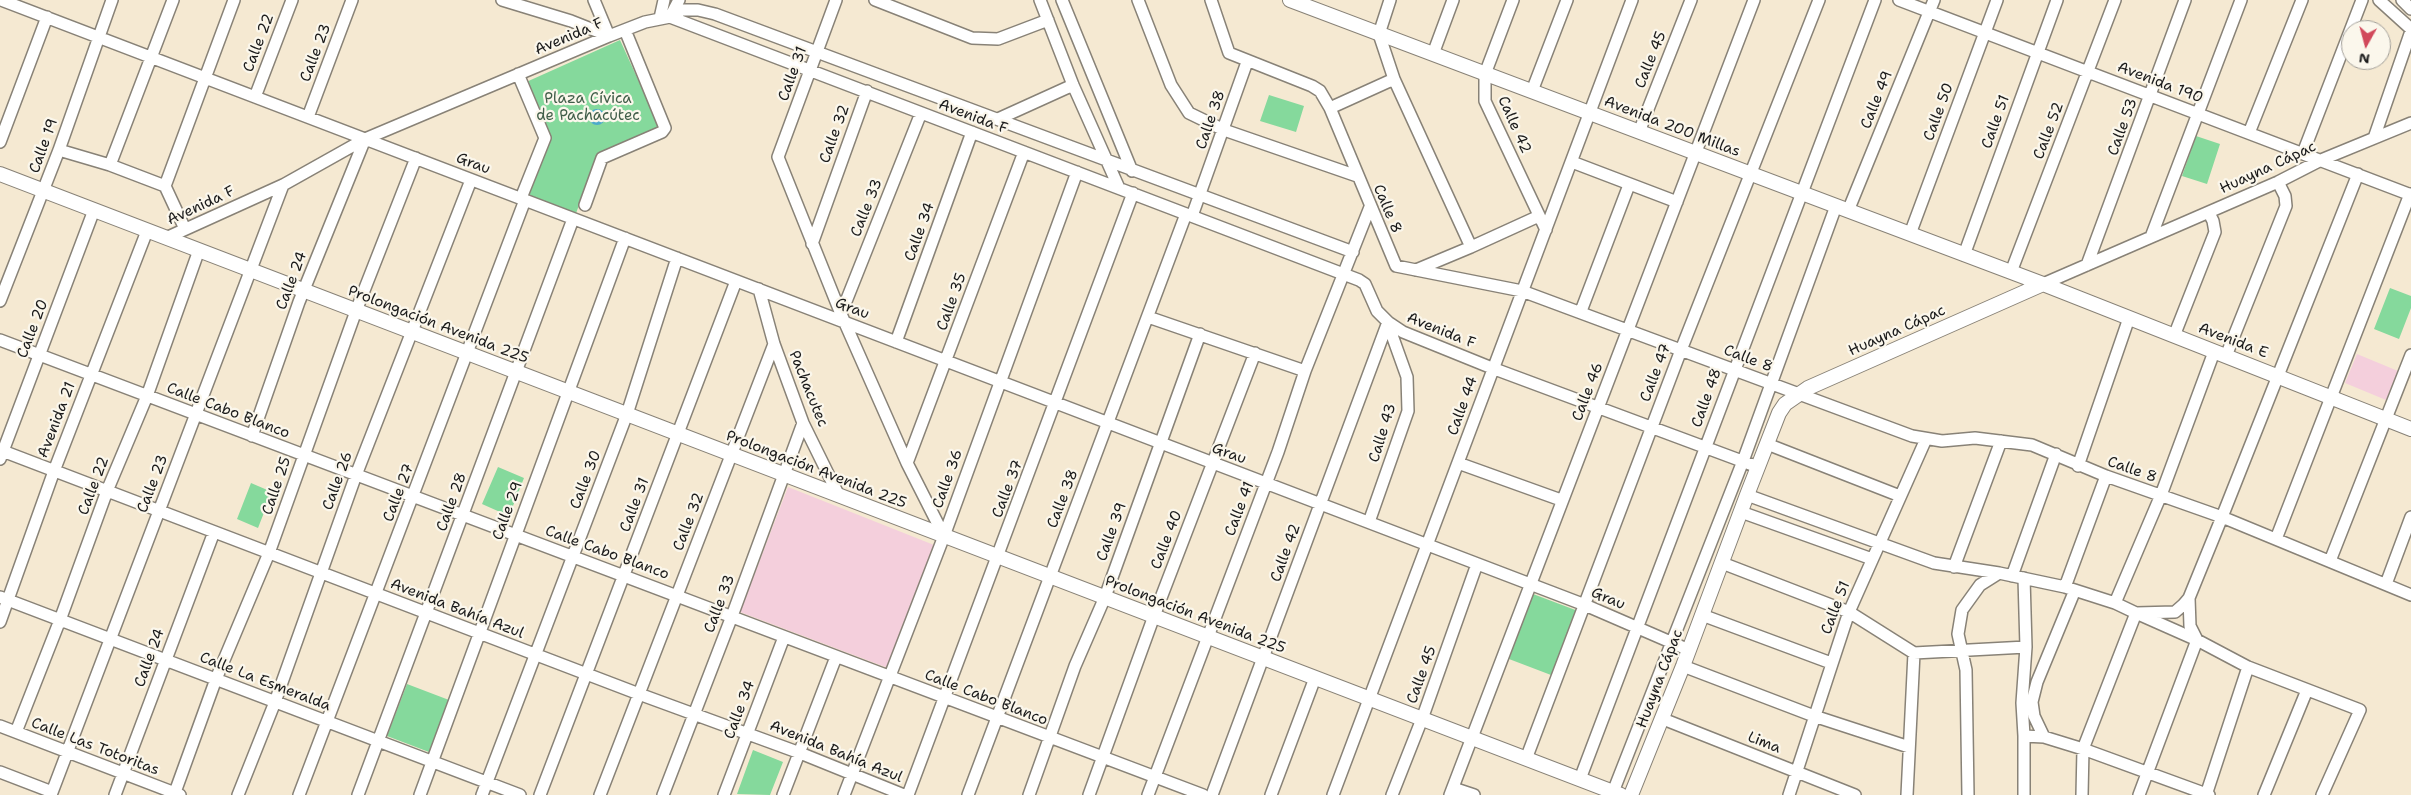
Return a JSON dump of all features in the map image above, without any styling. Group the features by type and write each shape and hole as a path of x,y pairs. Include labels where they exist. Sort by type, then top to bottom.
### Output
{"main road":[{"name":"Avenida 200 Millas","path":"1290,0 2043,284"},
{"name":"Prolongación Avenida 225","path":"0,174 1616,794"},
{"name":"Avenida E","path":"2043,284 2411,429"},
{"name":"Huayna Cápac","path":"1631,795 1663,719 1779,413 1785,404 1798,394 2043,284"}],"street":[{"name":"Grau","path":"2,0 736,281 843,318 896,342 1585,605 1689,650"},
{"name":"Calle 19","path":"0,300 59,150 97,37 112,0"},
{"path":"110,165 173,0"},
{"path":"165,186 234,0"},
{"name":"Calle 22","path":"255,97 292,0"},
{"name":"Calle 23","path":"308,117 352,0"},
{"path":"502,0 571,21 609,36"},
{"path":"594,0 609,36"},
{"path":"664,0 665,18"},
{"path":"665,18 679,0"},
{"name":"Calle 31","path":"812,244 778,157 836,0"},
{"path":"875,0 972,38 998,39 1048,20"},
{"path":"1040,0 1073,85 1119,188"},
{"path":"1062,0 1132,171"},
{"path":"1138,0 1178,97 1189,113 1224,130 1357,176"},
{"name":"Calle 8","path":"1211,0 1229,53 1247,62 1312,86 1320,91 1330,108 1396,266 1522,291 1912,436 1942,441 1975,438 2032,445 2056,454 2078,466 2222,517 2411,595"},
{"path":"1390,0 1379,34 1394,79 1470,247"},
{"path":"1432,54 1453,0"},
{"name":"Calle 42","path":"1513,0 1485,74 1485,101 1546,230"},
{"path":"1532,92 1567,0"},
{"name":"Calle 44","path":"1333,795 1632,0"},
{"name":"Calle 45","path":"1639,132 1691,0"},
{"name":"Calle 46","path":"1452,791 1561,500 1754,0"},
{"name":"Calle 47","path":"1526,758 1681,350 1819,0"},
{"name":"Calle 48","path":"1580,779 1875,0"},
{"name":"Avenida 190","path":"1899,0 2410,194"},
{"name":"Calle 49","path":"1771,383 1842,209 1934,0"},
{"name":"Calle 50","path":"1910,234 1997,0"},
{"name":"Calle 51","path":"1964,255 2057,0"},
{"name":"Calle 52","path":"2011,272 2115,0"},
{"name":"Calle 53","path":"2088,264 2185,0"},
{"path":"2151,238 2241,0"},
{"path":"2249,133 2302,0"},
{"path":"2303,154 2362,0"},
{"path":"2374,138 2411,30 2379,0"},
{"path":"2402,0 2411,8"},
{"path":"665,18 682,10 698,10 817,51 1108,162 1353,252"},
{"path":"0,142 47,17"},
{"name":"Avenida F","path":"166,238 283,185 365,139 609,36 665,18 867,91 1344,275 1365,284 1377,311 1388,322 1403,332 1492,368 1758,467"},
{"path":"585,205 602,158 662,132 665,128 625,30"},
{"name":"Calle 38","path":"968,795 1148,317 1189,215 1200,196 1247,62"},
{"name":"Calle 27","path":"299,795 468,354 545,138 518,74"},
{"path":"1330,108 1394,79"},
{"path":"998,119 1073,85"},
{"name":"Calle 32","path":"812,244 867,91"},
{"name":"Calle 33","path":"843,318 921,113"},
{"name":"Huayna Cápac","path":"2043,284 2209,213 2321,160 2411,123"},
{"name":"Calle 34","path":"896,342 972,132"},
{"name":"Calle 24","path":"252,436 304,291 365,139"},
{"path":"59,150 110,165 165,186 185,228"},
{"name":"Calle 35","path":"908,463 1024,152"},
{"name":"Calle 25","path":"177,794 216,679 269,553 356,310 416,158"},
{"path":"1572,162 1677,202"},
{"name":"Calle 36","path":"844,795 944,536 999,381 1077,172"},
{"path":"2136,612 2175,612 2189,598 2358,174"},
{"name":"Calle 26","path":"238,795 275,702 356,475 472,180"},
{"path":"2115,603 2220,354 2286,206 2285,196 2278,182"},
{"name":"Calle 23","path":"51,793 283,185"},
{"path":"1580,311 1629,185"},
{"name":"Calle 37","path":"908,795 1133,193"},
{"path":"2276,539 2410,194"},
{"name":"Calle 41","path":"1148,795 1266,484 1306,371 1370,206"},
{"name":"Calle 20","path":"1,454 94,210"},
{"path":"2174,336 2214,232 2214,221 2209,213"},
{"path":"1416,270 1539,216"},
{"name":"Calle 28","path":"358,795 573,219"},
{"name":"Avenida 21","path":"0,622 4,599 147,231"},
{"name":"Calle 29","path":"420,795 625,238"},
{"path":"812,244 908,463 944,536"},
{"name":"Calle 22","path":"16,732 60,620 107,491 147,396 199,250"},
{"name":"Calle 30","path":"482,795 627,414 677,258"},
{"name":"Calle 31","path":"540,795 736,281"},
{"name":"Pachacutec","path":"759,289 774,344 803,422 839,496"},
{"path":"1148,317 1306,371"},
{"path":"2078,466 2129,318"},
{"name":"Calle 42","path":"1212,795 1388,322"},
{"name":"Calle 43","path":"1369,522 1408,411 1407,377 1388,322"},
{"name":"Calle 39","path":"1029,795 1075,666 1104,597 1200,334"},
{"name":"Calle Cabo Blanco","path":"0,340 677,595 1050,739 1203,795"},
{"name":"Calle 32","path":"600,795 774,344"},
{"name":"Calle 40","path":"1089,795 1154,616 1255,353"},
{"path":"2330,561 2411,355"},
{"name":"Huayna Cápac","path":"1616,794 1771,383"},
{"name":"Calle 33","path":"662,795 732,616 803,422"},
{"name":"Calle 51","path":"1790,795 1849,612 1926,439"},
{"path":"1954,567 2001,441"},
{"path":"1767,444 1900,496"},
{"name":"Avenida Bahía Azul","path":"1,454 107,491 535,655 800,753 904,795"},
{"path":"2012,576 2056,454"},
{"path":"1458,463 1561,500"},
{"path":"2044,737 2034,716 2032,702 2106,476"},
{"path":"1747,495 1934,564 2024,578 2070,588 2115,603 2197,640 2248,667 2360,710 2322,795"},
{"path":"1741,512 1872,559"},
{"path":"2386,584 2411,518"},
{"name":"Calle 24","path":"115,795 164,660 214,532"},
{"path":"1722,563 1849,612 1914,653 2026,647"},
{"name":"Calle 45","path":"1392,795 1422,719 1478,564"},
{"path":"1968,795 1966,670 1963,649 1958,634 1962,610 1980,585 1999,573"},
{"path":"2024,578 2026,647 2022,703 2024,795"},
{"path":"2139,795 2197,640 2190,626 2189,598"},
{"name":"Calle La Esmeralda","path":"4,599 520,795"},
{"path":"2082,795 2083,749 2136,612"},
{"path":"1702,615 1831,663"},
{"name":"Calle 34","path":"724,795 784,637"},
{"path":"1907,795 1914,653"},
{"path":"784,795 836,657"},
{"path":"1683,666 1814,716 1909,746"},
{"path":"2024,736 2044,737 2083,749 2207,795 2248,667"},
{"path":"1271,795 1315,678"},
{"path":"2264,795 2307,690"},
{"name":"Lima","path":"1663,719 1855,795"},
{"name":"Calle Las Totoritas","path":"0,726 177,794"},
{"path":"0,772 51,793"},
{"path":"1452,791 1474,795"}],"shaded area":[{"path":"2357,354 2398,371 2386,400 2345,383"},
{"path":"788,487 934,545 888,668 740,612"}],"green space":[{"name":"Plaza Cívica de Pachacútec","path":"620,40 660,128 597,157 575,216 525,197 548,137 524,83"},
{"path":"1269,95 1304,106 1296,132 1260,121"},
{"path":"2196,136 2220,144 2207,184 2182,176"},
{"path":"2390,288 2411,296 2411,308 2399,339 2374,329"},
{"path":"498,467 524,478 509,516 482,504"},
{"path":"251,483 272,492 258,528 237,519"},
{"path":"1533,594 1578,611 1551,675 1509,659"},
{"path":"407,684 449,700 429,752 387,736"},
{"path":"753,750 783,762 770,795 737,794"}],"water":[{"path":"597,109 603,111 605,117 603,123 597,125 591,123 589,117 591,111"}]}
